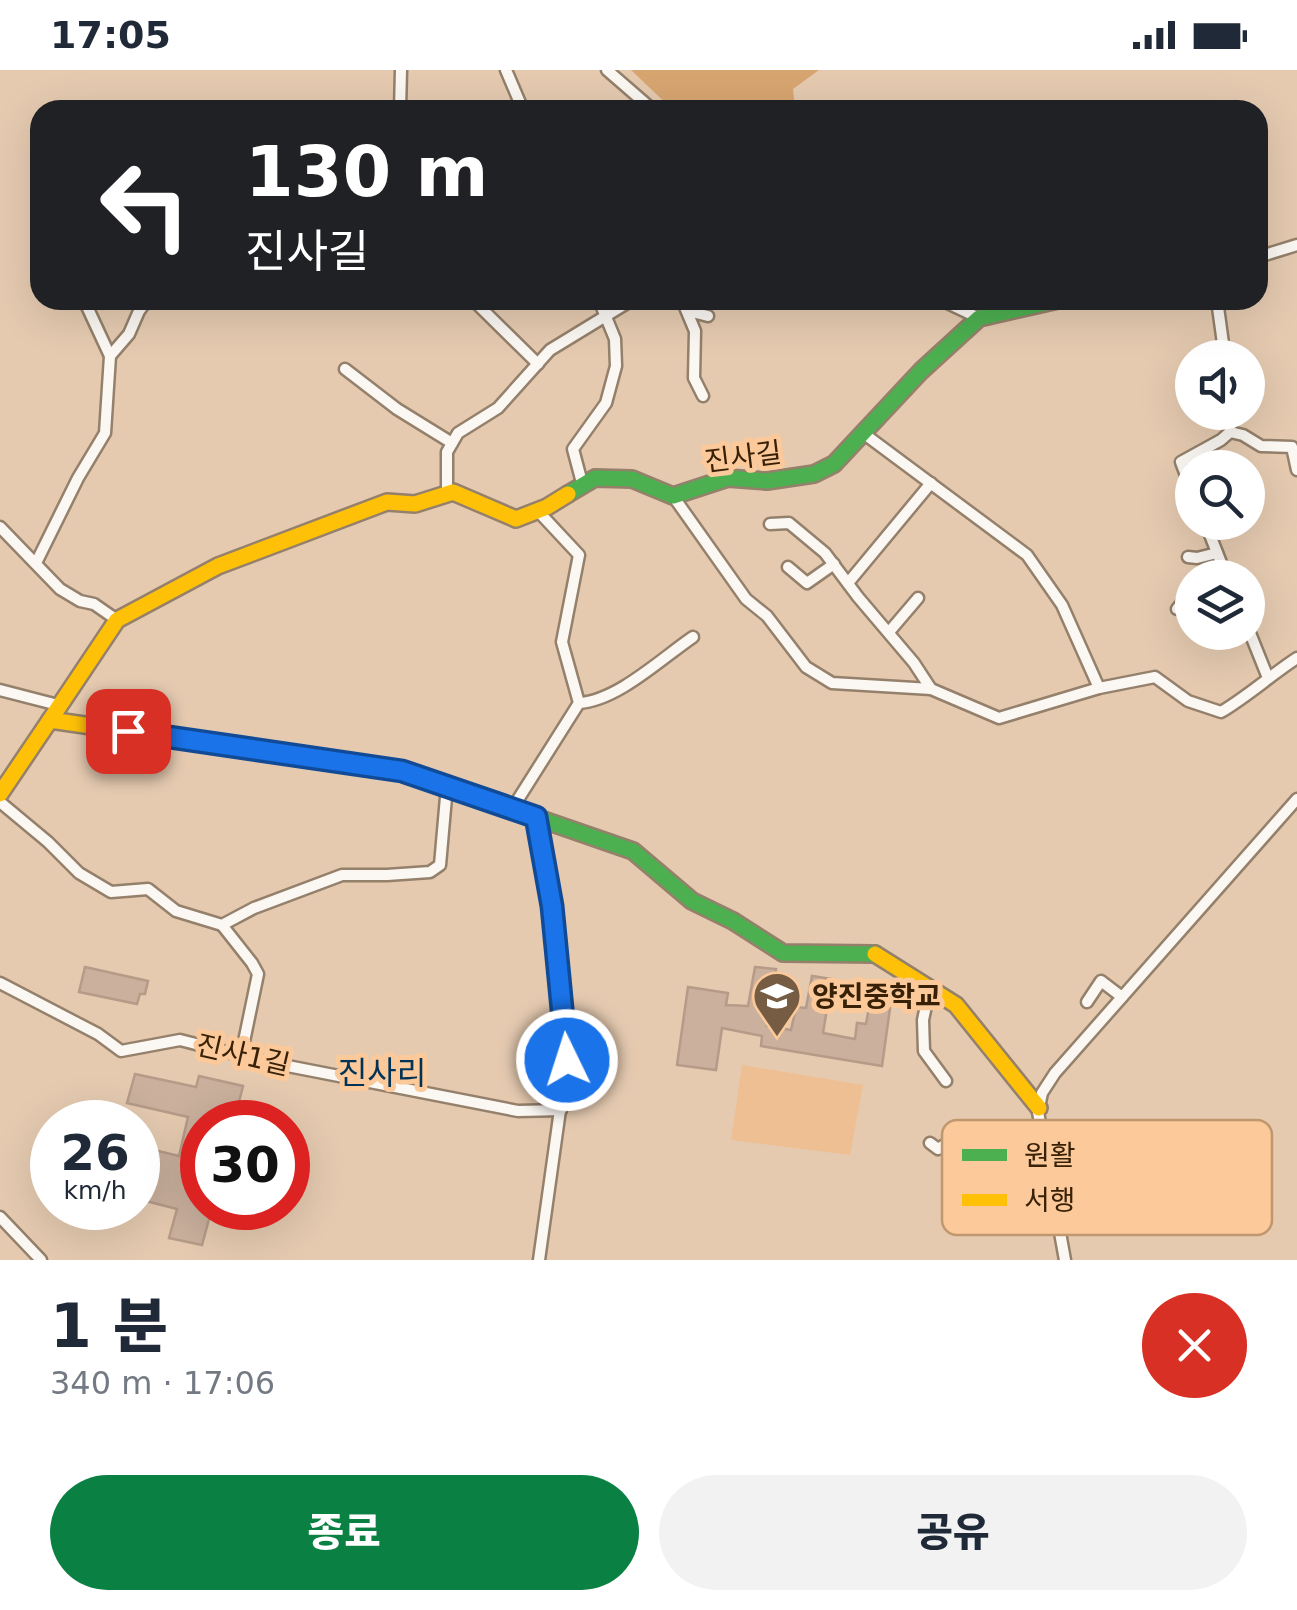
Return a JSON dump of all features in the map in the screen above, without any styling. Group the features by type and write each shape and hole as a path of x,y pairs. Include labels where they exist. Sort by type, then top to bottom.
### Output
{"street":[{"path":"400,100 401,70"},
{"path":"506,70 518,100"},
{"path":"607,70 642,100"},
{"path":"1268,254 1297,245"},
{"path":"36,563 105,432 110,356 89,310"},
{"path":"110,356 129,334 140,310"},
{"path":"483,310 538,364"},
{"path":"585,484 572,449 606,404 616,366 615,339 602,310"},
{"path":"447,494 447,452 458,433 498,408 550,350 615,310"},
{"path":"687,310 695,330 694,378 703,396"},
{"path":"694,310 708,316"},
{"path":"962,310 979,318"},
{"name":"진사길","path":"538,510 595,478 632,479 673,496 728,478 766,481 814,474 834,464 921,371 979,318 1014,310"},
{"path":"1218,310 1223,340"},
{"path":"345,369 397,409 452,443"},
{"path":"1203,450 1230,432 1261,446 1292,447 1297,470"},
{"path":"862,433 1026,555 1062,605 1099,688"},
{"path":"848,583 930,483"},
{"path":"241,1056 258,974 222,924 176,911 148,889 111,892 80,874 0,798 117,620 218,566 388,502 415,504 453,492 516,518 538,510 578,555 562,642 579,702 512,809"},
{"path":"673,496 746,598 766,616 806,667 832,683 931,688 999,718 1099,688 1155,678 1188,701 1222,712 1297,658"},
{"path":"770,524 789,523 825,553 931,688"},
{"path":"0,527 60,589 80,602 94,604 117,620"},
{"path":"1212,540 1220,560"},
{"path":"1188,557 1217,553"},
{"path":"788,567 807,583 834,564"},
{"path":"889,632 918,598"},
{"path":"579,702 592,702 622,687 693,637"},
{"path":"1257,650 1268,678"},
{"path":"0,690 54,712 402,771 633,850 692,901 784,952 875,954 930,987 956,1005 1039,1108"},
{"path":"222,924 342,875 430,872 440,865 446,786"},
{"path":"1041,1120 1042,1093 1055,1074 1297,800"},
{"path":"536,817 552,906 567,1060 539,1260"},
{"path":"1087,1002 1101,981 1122,998"},
{"name":"진사1길","path":"0,984 84,1026 120,1051 180,1040 241,1056 518,1111 561,1110"},
{"path":"930,987 923,1020 924,1051 946,1081"},
{"path":"930,1143 938,1149 942,1146"},
{"path":"0,1217 41,1260"},
{"path":"1060,1235 1064,1260"},
{"path":"24,1242 24,1260"}],"shaded area":[{"path":"631,70 819,70 793,89 794,100 662,100"},
{"path":"742,1065 863,1085 850,1155 731,1140"}],"building":[{"path":"85,967 148,981 145,994 140,994 137,1004 79,992"},
{"path":"755,967 776,969 767,1026 791,1030 796,1007 806,1008 812,976 832,979 823,1033 855,1039 857,1023 866,1024 873,985 893,987 882,1066 761,1046 762,1036 722,1028 716,1070 677,1065 688,987 728,993 726,1005 748,1006"},
{"path":"135,1074 196,1087 199,1076 243,1086 240,1100 180,1100 180,1115 160,1111 160,1100 128,1100"},
{"path":"160,1151 179,1156 180,1152 180,1230 206,1230 202,1245 169,1238 177,1209 160,1205"}],"traffic: fast":[{"path":"568,494 595,478 632,479 673,496 728,478 767,481 814,474 834,464 921,371 979,318 1014,310"},
{"path":"451,788 633,851 692,901 783,953 875,954"}],"traffic: slow":[{"path":"50,720 117,620 218,566 387,502 415,504 453,492 516,519 568,494"},
{"path":"0,794 50,720 402,771 451,788"},
{"path":"875,954 956,1005 1039,1108"}],"place":[{"name":"양진중학교","path":"777,1038"}],"district":[{"name":"진사리","path":"382,1073"}],"route":[{"path":"128,731 402,771 536,817 552,906 567,1060"}]}
